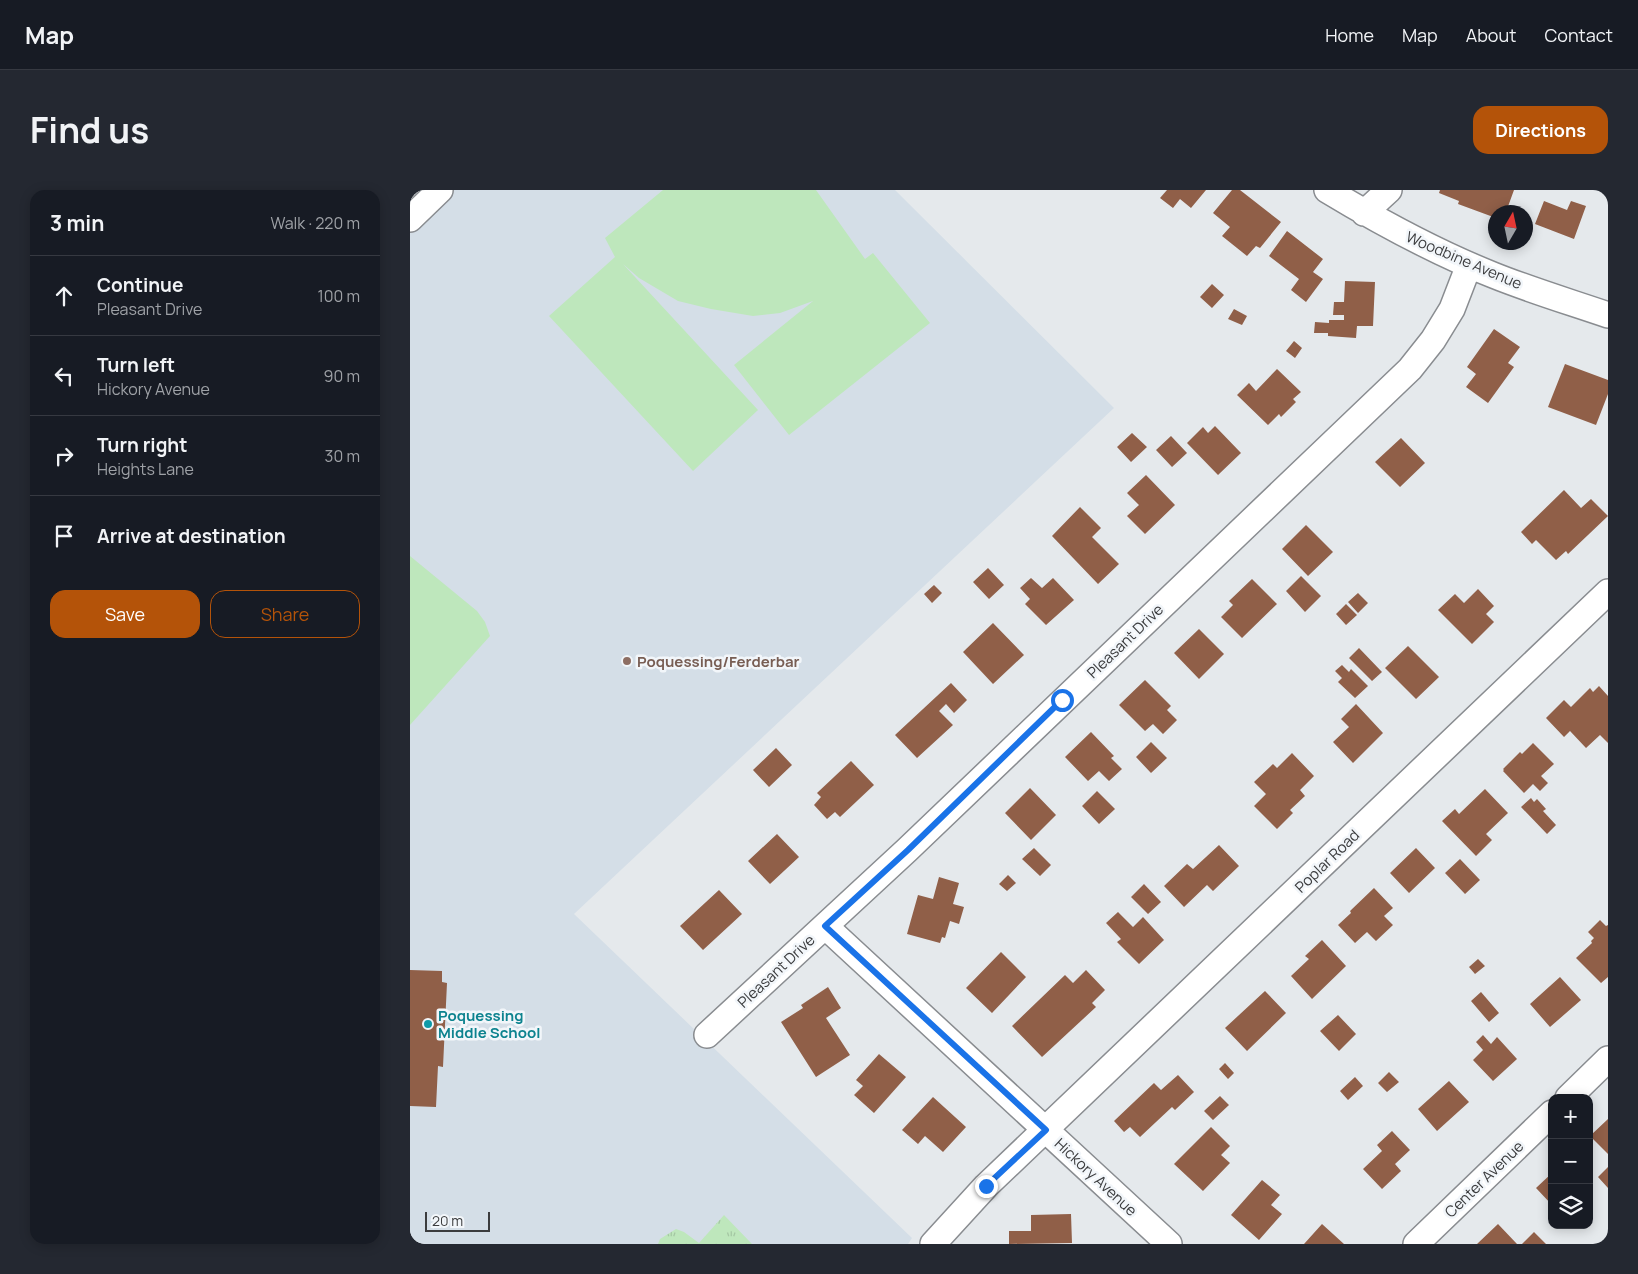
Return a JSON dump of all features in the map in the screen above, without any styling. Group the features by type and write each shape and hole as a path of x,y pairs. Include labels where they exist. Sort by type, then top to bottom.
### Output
{"street":[{"path":"410,219 440,190"},
{"name":"Woodbine Avenue","path":"1327,190 1364,213 1431,249 1493,275 1608,315"},
{"path":"1364,213 1389,190"},
{"name":"Pleasant Drive","path":"707,1036 908,850 1410,369 1433,340 1452,308 1469,265"},
{"name":"Poplar Road","path":"933,1244 986,1186 1608,592"},
{"name":"Hickory Avenue","path":"825,926 1169,1244"},
{"path":"1572,1094 1608,1059"},
{"name":"Center Avenue","path":"1416,1244 1548,1117"}],"shaded area":[{"name":"Poquessing/Ferderbar","path":"453,190 895,190 1114,408 574,914 912,1238 908,1244 410,1244 410,231"}],"green space":[{"path":"663,190 816,190 865,259 873,253 930,323 789,435 734,365 813,301 780,313 753,316 711,309 678,301 639,278 623,264 758,410 693,471 549,316 615,257 605,238"},
{"path":"410,556 477,611 485,622 490,636 410,725"},
{"path":"724,1215 752,1244 658,1244 660,1239 676,1229 684,1232 699,1243"}],"building":[{"path":"1167,190 1206,190 1191,208 1180,199 1173,208 1160,198"},
{"path":"1232,190 1240,190 1281,222 1260,248 1256,246 1247,256 1222,236 1230,227 1213,213"},
{"path":"1440,190 1514,190 1509,205 1488,205 1488,215 1458,204 1459,201 1439,193"},
{"path":"1544,201 1567,210 1571,201 1586,206 1574,239 1535,224"},
{"path":"1287,231 1323,259 1313,272 1323,279 1306,302 1291,290 1299,279 1269,256"},
{"path":"1345,281 1375,282 1373,326 1357,326 1356,338 1328,336 1328,333 1314,333 1315,322 1329,323 1329,320 1344,320 1344,315 1333,315 1334,302 1344,302"},
{"path":"1212,284 1224,295 1212,308 1200,297"},
{"path":"1234,309 1247,316 1242,325 1228,319"},
{"path":"1494,329 1520,347 1508,363 1514,367 1488,403 1466,387 1476,374 1467,367"},
{"path":"1294,341 1302,348 1295,358 1286,351"},
{"path":"1565,364 1608,380 1608,394 1596,425 1548,407"},
{"path":"1277,369 1301,392 1293,399 1296,402 1281,417 1279,414 1268,425 1237,395 1249,383 1256,391"},
{"path":"1215,426 1241,453 1218,475 1187,443 1203,427 1208,433"},
{"path":"1132,433 1147,447 1131,462 1117,447"},
{"path":"1171,436 1187,453 1172,467 1156,450"},
{"path":"1401,438 1425,463 1400,487 1375,462"},
{"path":"1146,475 1175,505 1145,534 1127,516 1139,505 1127,493"},
{"path":"1564,490 1581,508 1591,499 1608,516 1568,554 1566,551 1556,560 1536,540 1532,544 1521,532"},
{"path":"1080,507 1101,528 1092,537 1119,564 1098,584 1052,536"},
{"path":"1306,525 1333,552 1308,576 1282,549"},
{"path":"988,568 1004,585 989,599 973,582"},
{"path":"1301,576 1321,596 1305,612 1286,591"},
{"path":"1031,578 1042,588 1053,578 1074,600 1046,625 1025,604 1030,599 1020,588"},
{"path":"1252,579 1277,604 1242,638 1221,617 1233,605 1229,601"},
{"path":"934,585 942,593 932,603 924,594"},
{"path":"1478,589 1494,606 1486,614 1494,622 1472,644 1438,610 1455,594 1464,603"},
{"path":"1358,593 1368,603 1358,613 1348,602"},
{"path":"1346,604 1357,615 1346,625 1336,614"},
{"path":"993,623 1024,655 993,684 963,652"},
{"path":"1199,629 1224,654 1199,679 1174,653"},
{"path":"1408,646 1439,677 1416,699 1385,668"},
{"path":"1359,648 1382,672 1372,681 1349,658"},
{"path":"1342,665 1349,672 1351,669 1368,686 1355,698 1338,682 1342,678 1335,671"},
{"path":"1145,680 1171,706 1167,710 1177,720 1163,734 1153,724 1145,731 1119,705"},
{"path":"951,683 967,700 954,713 946,704 939,711 953,725 917,758 895,735"},
{"path":"1599,686 1608,696 1608,743 1600,735 1586,748 1570,731 1564,737 1546,718 1564,700 1571,707 1590,688 1593,692"},
{"path":"1356,704 1383,733 1353,763 1333,742 1349,727 1341,719"},
{"path":"1091,732 1114,756 1111,758 1122,769 1109,781 1099,771 1088,781 1065,757"},
{"path":"1151,742 1167,758 1151,773 1136,757"},
{"path":"1533,743 1554,764 1541,776 1548,783 1540,791 1533,784 1524,793 1503,769 1520,752 1522,754"},
{"path":"776,748 792,765 769,787 753,770"},
{"path":"1292,753 1314,776 1300,790 1305,796 1290,810 1293,813 1277,829 1254,806 1266,794 1254,782 1273,764 1277,768"},
{"path":"851,761 874,785 840,817 835,812 827,819 814,805 821,797 817,793"},
{"path":"1030,788 1056,815 1031,840 1005,813"},
{"path":"1485,789 1508,813 1486,834 1492,840 1476,856 1442,821 1455,809 1459,814"},
{"path":"1097,791 1115,809 1099,824 1082,806"},
{"path":"1531,798 1534,802 1537,799 1546,809 1543,811 1556,825 1547,834 1521,807"},
{"path":"777,834 799,857 770,884 748,861"},
{"path":"1219,845 1239,866 1213,891 1207,885 1184,907 1164,886 1187,864 1193,869"},
{"path":"1034,848 1051,865 1040,876 1022,859"},
{"path":"1416,848 1435,868 1409,893 1390,873"},
{"path":"1460,859 1480,880 1465,894 1445,873"},
{"path":"1008,875 1016,883 1007,891 999,884"},
{"path":"939,877 959,883 953,904 964,907 959,924 950,921 945,938 942,937 940,943 907,934 918,895 933,899"},
{"path":"1144,884 1161,902 1148,914 1131,897"},
{"path":"1374,888 1393,908 1384,916 1393,925 1376,941 1367,932 1355,943 1338,925"},
{"path":"719,890 742,914 703,950 680,926"},
{"path":"1118,912 1133,927 1143,917 1164,940 1139,964 1117,942 1121,939 1106,923"},
{"path":"1600,920 1606,926 1608,925 1608,977 1601,983 1576,958 1592,943 1591,941 1594,938 1588,932"},
{"path":"1322,940 1346,966 1312,999 1291,976 1309,959 1305,956"},
{"path":"1001,952 1026,977 992,1013 966,988"},
{"path":"1478,959 1485,966 1475,974 1469,967"},
{"name":"Poquessing Middle School","path":"410,970 442,971 442,982 447,983 443,1067 438,1066 436,1107 410,1106"},
{"path":"1086,970 1105,990 1092,1003 1096,1007 1042,1057 1012,1026 1065,975 1073,983"},
{"path":"1560,977 1581,1000 1550,1027 1530,1004"},
{"path":"828,987 841,1008 826,1018 850,1055 816,1077 781,1022 803,1008 801,1005"},
{"path":"1265,991 1286,1013 1247,1051 1225,1028"},
{"path":"1481,992 1499,1013 1489,1022 1471,1001"},
{"path":"1338,1015 1356,1034 1339,1051 1320,1031"},
{"path":"1483,1035 1491,1044 1497,1037 1517,1059 1493,1081 1473,1060 1483,1050 1476,1042"},
{"path":"879,1054 906,1077 874,1113 854,1095 863,1086 856,1080"},
{"path":"1225,1063 1234,1073 1228,1079 1219,1069"},
{"path":"1389,1072 1399,1082 1387,1092 1378,1083"},
{"path":"1178,1075 1194,1092 1175,1110 1172,1107 1140,1137 1130,1127 1124,1132 1114,1121 1154,1083 1161,1090"},
{"path":"1355,1077 1363,1086 1348,1100 1340,1091"},
{"path":"1449,1081 1469,1102 1437,1131 1418,1109"},
{"path":"1220,1096 1229,1105 1213,1120 1204,1111"},
{"path":"933,1097 966,1127 943,1152 925,1136 918,1144 902,1130"},
{"path":"1608,1119 1608,1154 1593,1139 1593,1133"},
{"path":"1211,1127 1230,1146 1221,1155 1230,1163 1203,1191 1174,1164"},
{"path":"1392,1131 1410,1150 1395,1164 1401,1171 1382,1189 1363,1169 1382,1151 1377,1145"},
{"path":"1608,1167 1608,1188 1598,1177"},
{"path":"1548,1177 1548,1201 1536,1188"},
{"path":"1262,1180 1280,1195 1271,1205 1282,1214 1259,1240 1231,1215"},
{"path":"1071,1214 1072,1243 1009,1244 1009,1231 1031,1231 1031,1215"},
{"path":"1322,1224 1344,1244 1304,1244"},
{"path":"1498,1224 1517,1244 1477,1244"},
{"path":"1534,1232 1546,1244 1522,1244"}],"place":[{"name":"Poquessing/Ferderbar","path":"627,661"},
{"name":"Poquessing Middle School","path":"428,1024"}],"route":[{"path":"986,1186 1046,1130 825,926 908,850 1062,700"}]}
